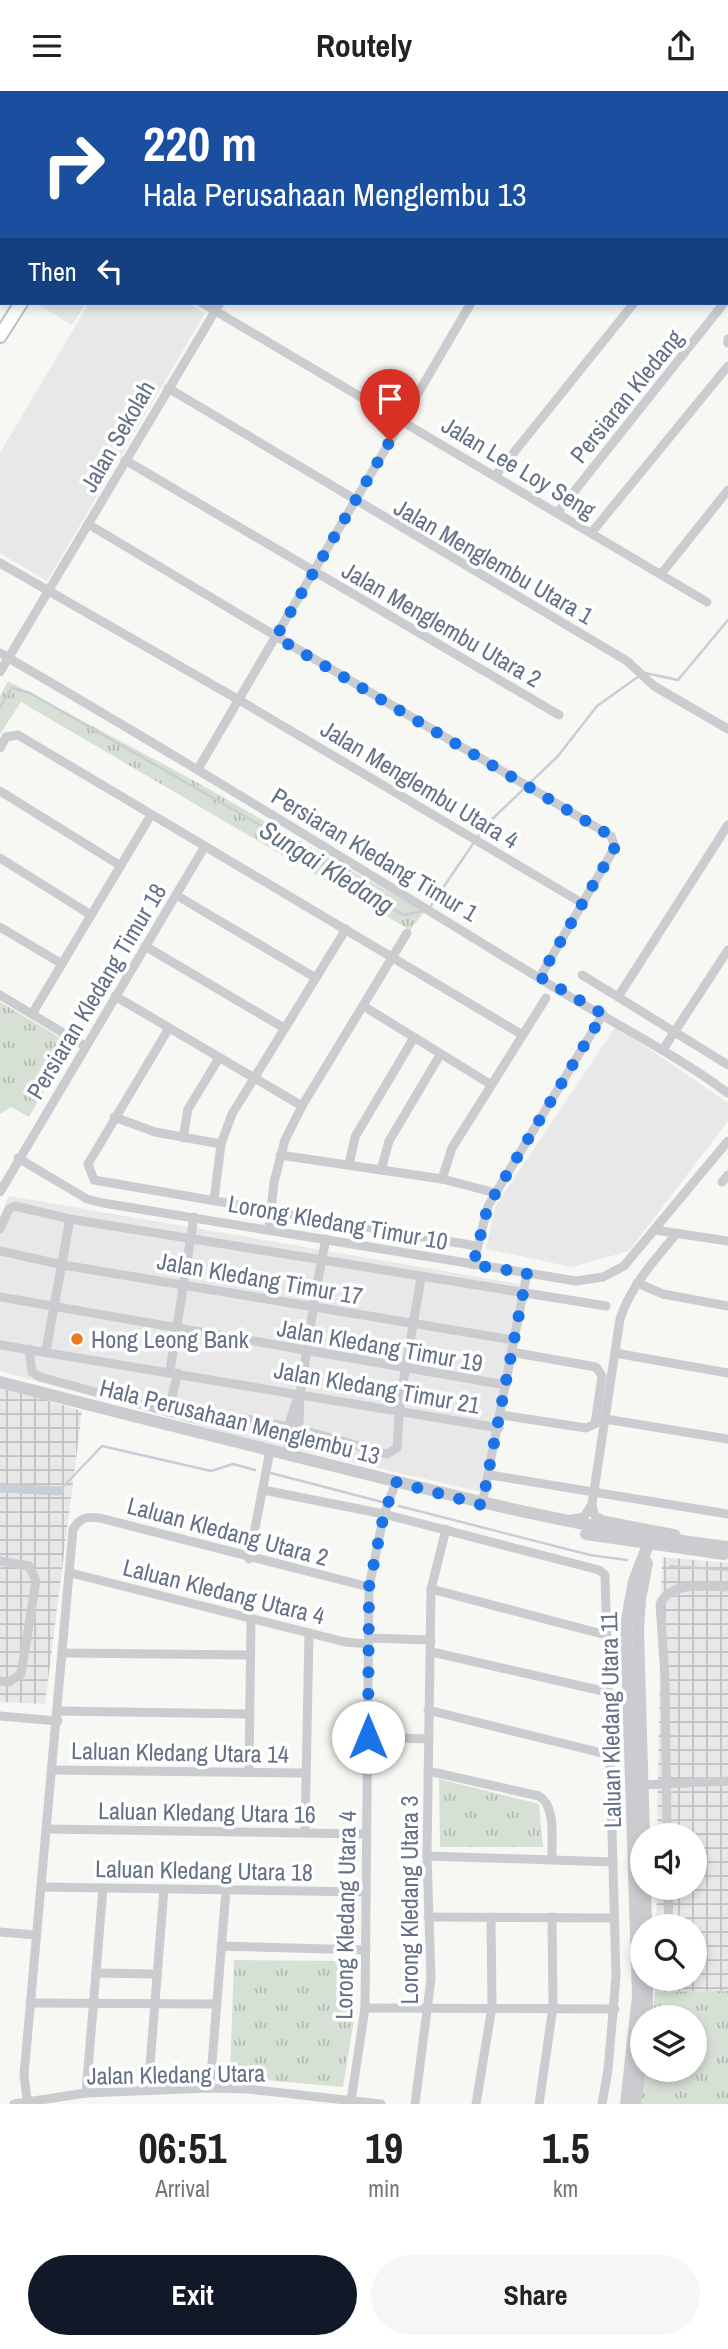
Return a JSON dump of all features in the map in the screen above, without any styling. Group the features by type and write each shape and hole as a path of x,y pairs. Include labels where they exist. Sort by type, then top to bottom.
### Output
{"main road":[{"path":"0,328 17,305"},
{"path":"0,336 17,305"}],"street":[{"path":"198,769 470,305"},
{"path":"495,476 632,305"},
{"name":"Persiaran Kledang","path":"557,513 722,305"},
{"name":"Jalan Lee Loy Seng","path":"218,307 401,420 707,602"},
{"name":"Jalan Sekolah","path":"0,672 4,655 50,590 167,388 218,307"},
{"path":"592,533 728,366"},
{"name":"Jalan Menglembu Utara 1","path":"167,388 637,669 654,686 728,729"},
{"name":"Jalan Menglembu Utara 2","path":"125,460 559,715"},
{"path":"662,573 728,490"},
{"path":"88,524 515,776 611,836 615,847 540,977"},
{"name":"Jalan Menglembu Utara 4","path":"0,563 239,699 582,903"},
{"name":"Persiaran Kledang Timur 1","path":"4,655 198,769 540,977 664,1048 728,1093"},
{"path":"0,748 6,737 19,735 521,1034"},
{"path":"0,791 121,866"},
{"path":"32,1014 151,815"},
{"path":"618,997 728,825"},
{"name":"Persiaran Kledang Timur 18","path":"0,1192 205,846"},
{"path":"0,858 91,915"},
{"path":"176,895 316,978"},
{"path":"0,927 62,964"},
{"path":"214,1200 221,1144 232,1114 346,929"},
{"path":"269,1229 280,1155 302,1106 365,1007 407,933"},
{"path":"145,946 284,1028"},
{"path":"664,1048 728,950"},
{"path":"582,975 728,1065"},
{"path":"0,996 85,1046"},
{"path":"115,996 302,1106"},
{"path":"442,1179 452,1148 546,997"},
{"path":"365,1007 490,1084"},
{"path":"473,1265 482,1220 603,1014"},
{"path":"169,1028 114,1117 155,1132 221,1144"},
{"path":"349,1165 355,1137 413,1039"},
{"path":"381,1170 389,1140 440,1055"},
{"path":"183,1138 188,1109 219,1058"},
{"name":"Lorong Kledang Timur 10","path":"114,1117 88,1164 90,1174 99,1182 476,1246"},
{"name":"Lorong Kledang Timur 10","path":"18,1158 87,1199 576,1281 603,1277 624,1266 728,1141"},
{"path":"280,1155 442,1179 496,1193"},
{"path":"0,1229 9,1209 15,1206 71,1219 607,1307"},
{"path":"168,1412 194,1217"},
{"path":"46,1351 71,1219"},
{"path":"655,1230 728,1241"},
{"path":"545,1517 578,1519 589,1513 620,1319 636,1283 677,1233"},
{"path":"288,1455 299,1429 300,1393 326,1239"},
{"name":"Jalan Kledang Timur 17","path":"0,1251 63,1265 513,1340"},
{"path":"476,1503 490,1475 527,1273"},
{"path":"299,1429 387,1454 397,1448 406,1368 421,1277"},
{"path":"636,1283 663,1294 728,1306"},
{"name":"Jalan Kledang Timur 19","path":"0,1297 54,1309 506,1385"},
{"name":"Jalan Kledang Timur 21","path":"0,1345 499,1428"},
{"path":"29,1349 32,1372 40,1377 210,1421 242,1418 288,1427"},
{"path":"501,1415 586,1428 595,1424 602,1376 596,1367 511,1352"},
{"path":"615,1353 728,1373"},
{"name":"Hala Perusahaan Menglembu 13","path":"0,1382 609,1539 648,1545 726,1549"},
{"path":"288,1455 288,1427 300,1393"},
{"path":"605,1419 728,1439"},
{"path":"249,1559 270,1451"},
{"path":"490,1475 728,1514"},
{"name":"Lorong Kledang Utara 4","path":"351,2101 365,2008 369,1587 384,1514 396,1482"},
{"path":"263,1490 384,1514 599,1570 608,1584 606,1635 615,2009 602,2104"},
{"name":"Hala Perusahaan Menglembu 13","path":"476,1503 596,1529 645,1533 701,1548"},
{"path":"592,1503 596,1516 603,1520 726,1549"},
{"name":"Laluan Kledang Utara 2","path":"71,1573 73,1529 78,1521 88,1516 249,1559 369,1587"},
{"name":"Lorong Kledang Utara 3","path":"415,2104 429,2006 427,1856 431,1589 446,1529"},
{"path":"596,1529 634,1537 648,1545"},
{"path":"609,1539 634,1553 638,1582"},
{"name":"Laluan Kledang Utara 11","path":"626,2104 638,1996 626,1625 648,1545"},
{"path":"638,1582 656,1559 668,1553 701,1548"},
{"path":"0,1561 21,1563 33,1571 36,1581 24,1666 16,1679 0,1681"},
{"path":"27,2100 24,2075 30,2003 71,1573"},
{"name":"Laluan Kledang Utara 4","path":"71,1573 309,1633 369,1641 431,1640"},
{"name":"Laluan Kledang Utara 11","path":"638,1582 644,1823"},
{"path":"667,1823 666,1677 660,1604 665,1593 674,1588 728,1587"},
{"path":"431,1589 606,1635"},
{"path":"249,1772 251,1618"},
{"path":"305,1833 309,1633"},
{"path":"432,1652 607,1692"},
{"path":"64,1653 250,1655"},
{"path":"429,1710 610,1755"},
{"path":"0,1716 250,1714"},
{"path":"368,1737 428,1739"},
{"name":"Laluan Kledang Utara 14","path":"53,1770 306,1773"},
{"path":"428,1771 539,1796 547,1801 550,1810 552,1860"},
{"path":"643,1784 728,1781"},
{"name":"Laluan Kledang Utara 16","path":"47,1829 366,1834"},
{"path":"427,1856 613,1862"},
{"name":"Laluan Kledang Utara 18","path":"41,1887 366,1892"},
{"path":"86,2093 103,1888"},
{"path":"148,2091 164,1889"},
{"path":"210,2088 226,1890"},
{"path":"428,1917 614,1918"},
{"path":"476,2104 492,2007 491,1917"},
{"path":"540,2104 553,2007 552,1917"},
{"path":"0,1932 36,1934"},
{"path":"221,1947 366,1950"},
{"path":"96,1973 157,1974"},
{"path":"30,2003 216,2004"},
{"path":"365,2008 429,2006 615,2009"},
{"path":"635,2104 638,2082"},
{"name":"Jalan Kledang Utara","path":"14,2104 86,2093 210,2088 248,2089 380,2104"}],"shaded area":[{"path":"38,305 85,305 72,325"},
{"path":"88,305 191,305 205,313 47,581 0,553 0,453"},
{"path":"616,1026 728,1103 728,1121 629,1251 572,1267 486,1249 495,1207"},
{"path":"9,1196 525,1285 486,1493 234,1435 0,1371 0,1217"},
{"path":"0,1386 82,1411 45,1704 0,1702"},
{"path":"662,1557 728,1563 728,1991 655,1992 707,1991 707,1914 656,1914 657,1900 707,1900 707,1823 657,1823"}],"green space":[{"path":"8,681 191,779 424,912 410,930 21,702 0,734 0,696"},
{"path":"0,1002 66,1041 68,1048 29,1117 11,1107 0,1114"},
{"path":"439,1779 539,1804 543,1847 440,1847"},
{"path":"234,1960 354,1961 356,2008 343,2087 230,2077"},
{"path":"728,1991 728,2104 641,2104 644,2082 707,2082 707,2005 654,2005 655,1992"}],"waterway":[{"name":"Sungai Kledang","path":"645,673 678,680 728,620"},
{"name":"Sungai Kledang","path":"430,907 485,826 558,756 597,706 639,676"},
{"name":"Sungai Kledang","path":"0,707 12,688 30,693 281,837 403,915 425,911"},
{"path":"59,1491 102,1446 211,1471 233,1464 255,1470"},
{"path":"271,1473 382,1502"},
{"name":"Sungai Kledang","path":"0,1488 59,1491"},
{"path":"399,1506 590,1555 627,1560"},
{"path":"670,1566 728,1570"}],"place":[{"name":"Hong Leong Bank","path":"77,1339"}],"route":[{"path":"368,1737 369,1587 384,1514 396,1482 482,1505 490,1475 527,1273 473,1265 476,1246 488,1206 603,1014 540,977 615,847 611,836 515,776 276,637 390,441"}]}
